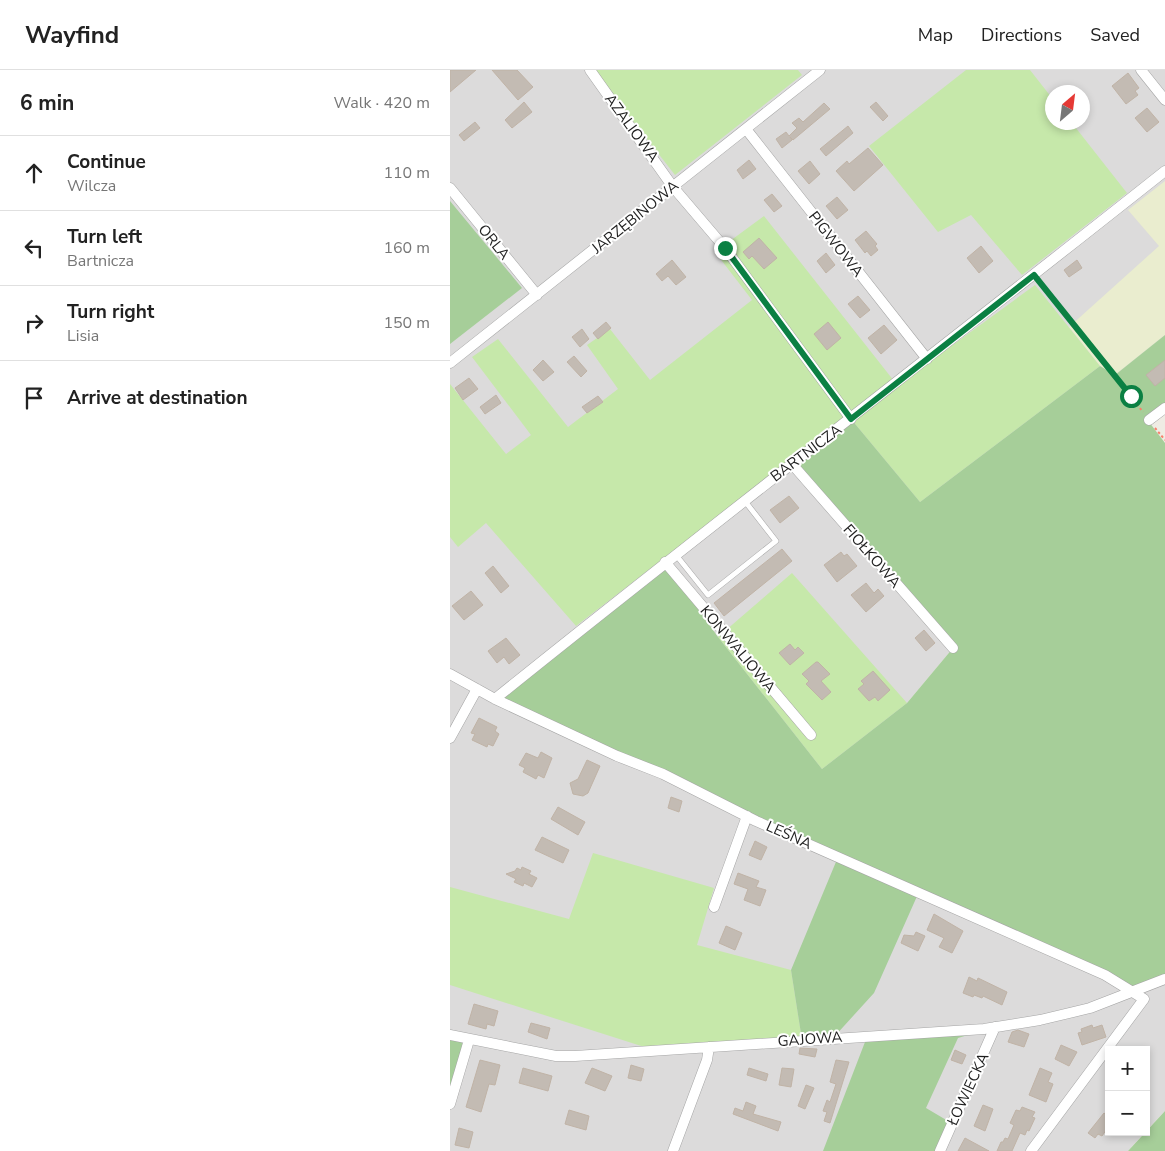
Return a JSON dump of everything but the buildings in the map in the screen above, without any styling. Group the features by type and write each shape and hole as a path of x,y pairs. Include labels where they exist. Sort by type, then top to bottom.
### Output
{"street":[{"name":"AZALIOWA","path":"590,70 673,187 725,248 851,419"},
{"name":"JARZĘBINOWA","path":"450,363 820,70"},
{"path":"1142,70 1165,100"},
{"name":"PIGWOWA","path":"746,129 927,359"},
{"name":"BARTNICZA","path":"495,698 675,554 851,419 1165,171"},
{"name":"ORLA","path":"450,188 537,295"},
{"path":"1149,420 1165,408"},
{"name":"FIOŁKOWA","path":"792,464 953,648"},
{"name":"KONWALIOWA","path":"665,562 811,735"},
{"name":"LEŚNA","path":"450,674 495,698 617,756 663,774 747,816 1105,975 1132,990"},
{"path":"450,738 477,688"},
{"path":"714,907 747,816"},
{"name":"GAJOWA","path":"450,1035 556,1056 995,1027 1040,1020 1090,1008 1132,990 1165,979"},
{"path":"1031,1151 1144,999 1132,990"},
{"name":"ŁOWIECKA","path":"940,1151 995,1027"},
{"path":"450,1104 469,1040"},
{"path":"674,1151 708,1060 709,1047"}],"lane":[{"path":"675,554 708,595 776,541 744,500"}],"path":[{"path":"1034,275 1165,440"}],"shaded area":[{"path":"450,70 1165,70 1165,335 1115,375 1100,366 920,502 953,648 907,703 822,769 718,637 665,562 495,698 1165,979 1165,1111 1150,1127 1150,1046 1105,1046 1105,1136 1141,1136 1128,1151 450,1151"}],"green space":[{"path":"593,70 798,70 802,75 675,175"},
{"path":"966,70 1030,70 1045,89 1045,130 1078,130 1127,193 1022,275 971,215 938,232 869,146"},
{"path":"1165,181 1165,335 1115,375 1100,366 1069,327 1159,246 1128,210"},
{"path":"450,201 522,288 450,344"},
{"path":"764,216 894,381 576,626 486,523 458,547 450,537 450,384 506,454 531,435 472,357 498,339 568,427 618,389 587,345 610,329 650,380 752,300 715,252"},
{"path":"1035,285 1100,366 920,502 851,419"},
{"path":"1165,335 1165,404 1146,418 1165,443 1165,979 1132,990 918,894 874,993 834,1037 995,1027 958,1038 926,1108 948,1121 935,1151 823,1151 865,1042 802,1040 791,970 838,857 495,699 665,562 718,637 822,769 907,703 953,648 792,464 851,419 920,502 1100,366 1115,375"},
{"path":"792,573 907,703 822,769 718,637"},
{"path":"593,853 714,888 697,945 791,970 802,1040 657,1051 450,985 450,887 569,919"},
{"path":"450,1035 469,1040 450,1091"},
{"path":"1165,1111 1165,1151 1128,1151 1142,1136 1150,1136 1150,1127"}],"route":[{"path":"725,248 851,419 1034,275 1131,396"}]}
